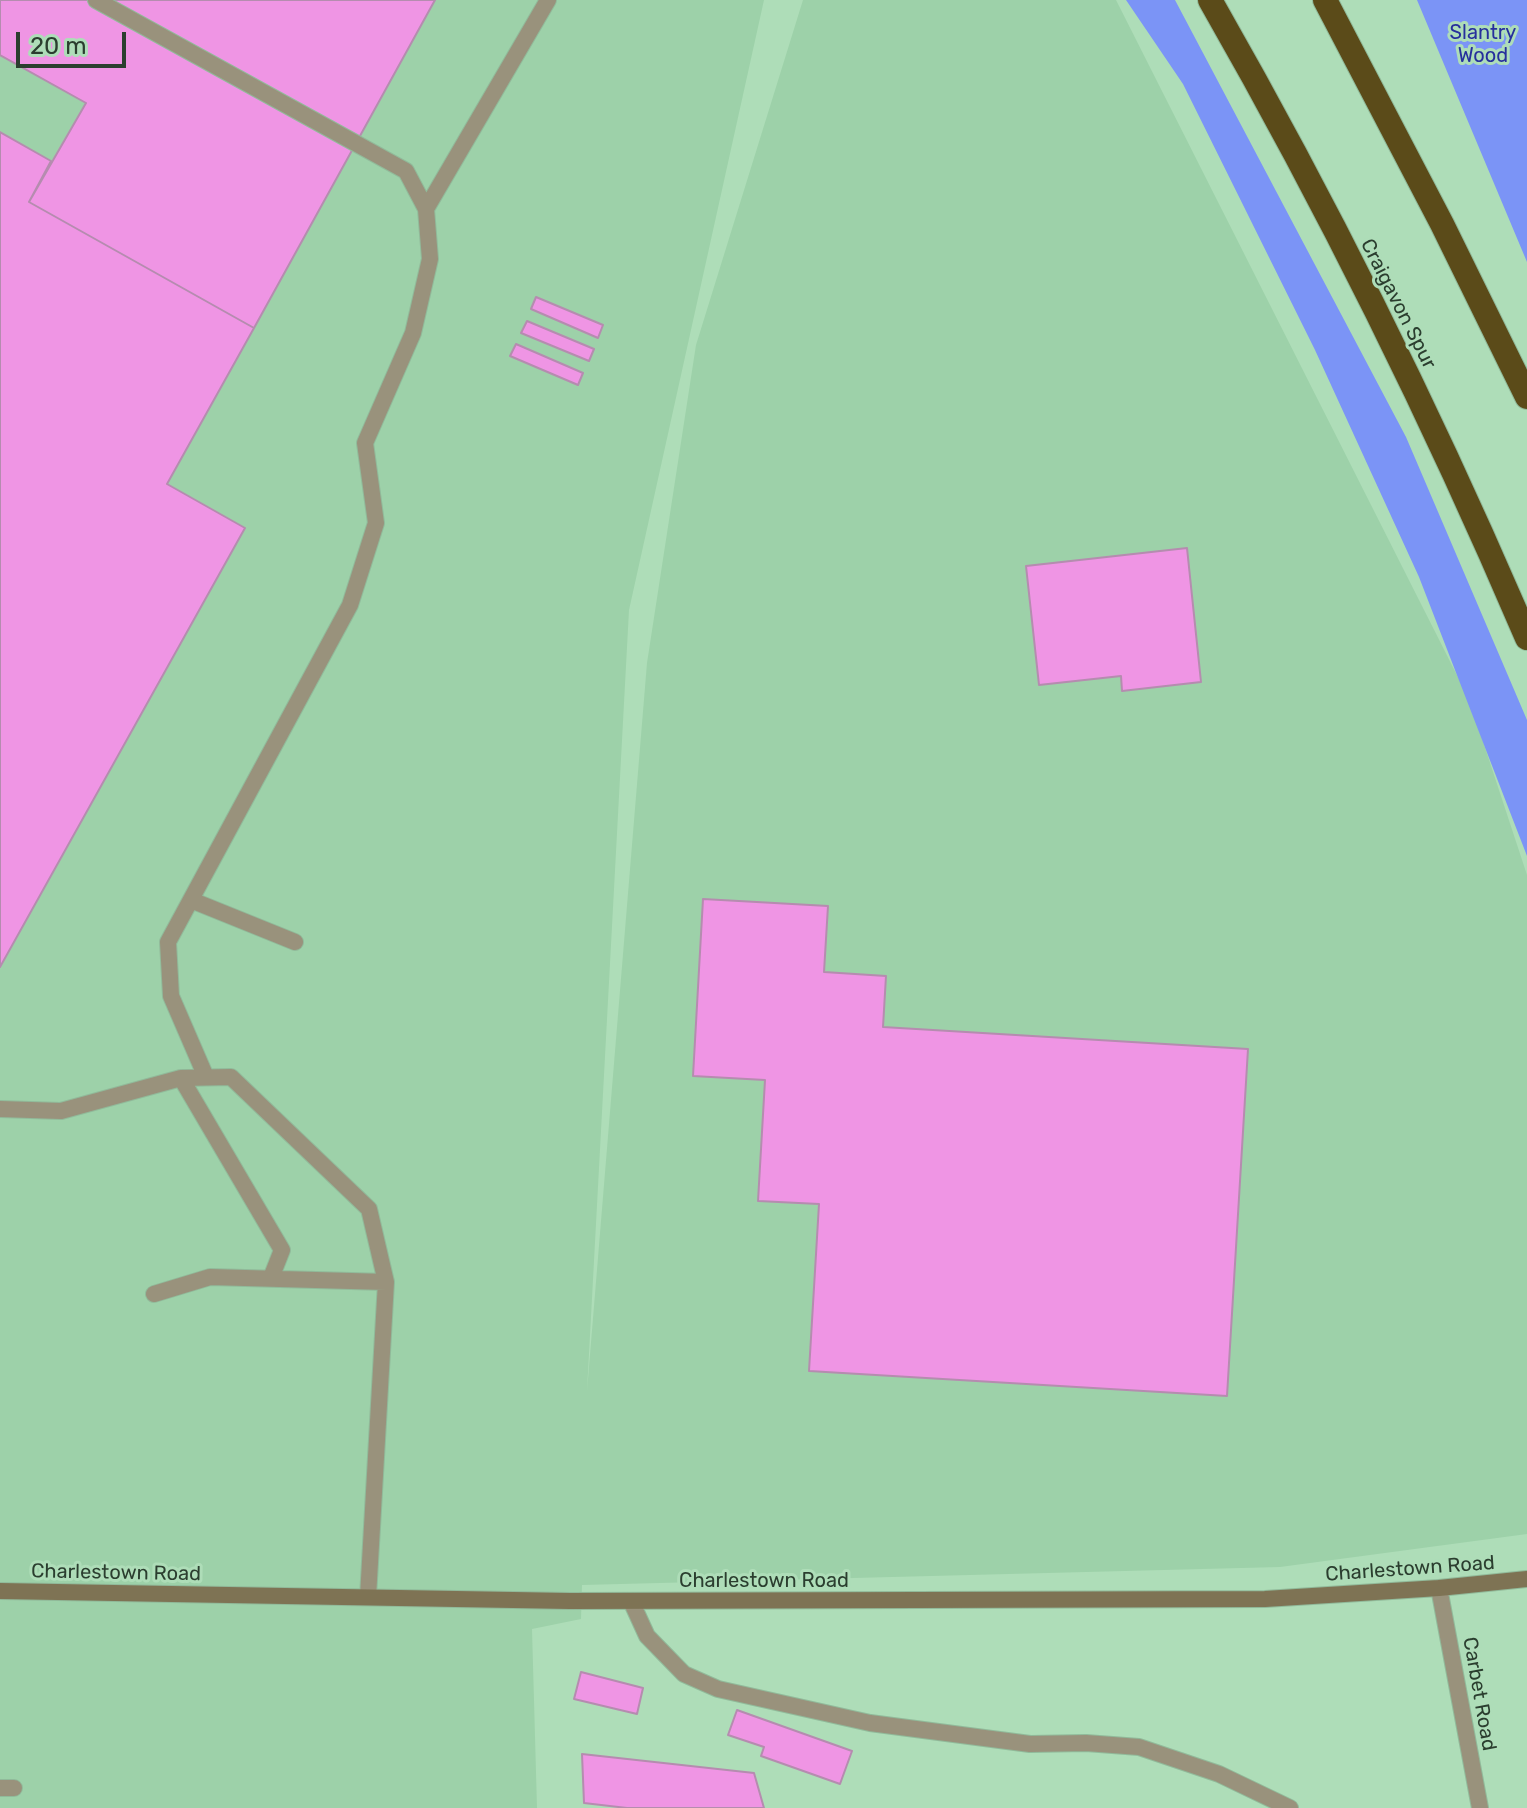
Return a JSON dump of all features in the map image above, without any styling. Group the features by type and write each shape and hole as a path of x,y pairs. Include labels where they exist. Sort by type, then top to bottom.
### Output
{"highway":[{"name":"Craigavon Spur","path":"1210,0 1358,275 1435,433 1527,638"},
{"path":"1325,0 1442,224 1527,397"}],"main road":[{"name":"Charlestown Road","path":"0,1591 631,1601 1265,1599 1527,1579"}],"street":[{"path":"96,0 406,171 426,209 430,259 413,333 365,443 376,523 350,605 168,942 171,996 206,1077"},
{"path":"426,209 548,0"},
{"path":"191,900 295,942"},
{"path":"0,1109 61,1111 181,1078 231,1077 369,1209 386,1282 368,1597"},
{"path":"181,1078 282,1250 271,1278"},
{"path":"154,1294 210,1277 386,1282"},
{"name":"Carbet Road","path":"1439,1588 1480,1808"},
{"path":"631,1601 647,1636 684,1674 718,1689 870,1723 1030,1744 1086,1743 1139,1747 1219,1774 1290,1808"}],"shaded area":[{"path":"0,0 764,0 629,610 587,1391 647,663 696,345 803,0 1116,0 1469,699 1527,875 1527,1534 1280,1567 582,1585 581,1619 532,1629 537,1808 0,1808"}],"green space":[{"path":"1126,0 1175,0 1406,437 1527,720 1527,856 1419,577 1315,350 1183,84"},
{"name":"Slantry Wood","path":"1417,0 1527,0 1527,262"}],"building":[{"path":"0,0 435,0 254,328 29,202 86,103 0,55"},
{"path":"0,132 51,161 29,202 254,328 167,484 245,528 0,967"},
{"path":"536,297 603,325 598,338 531,309"},
{"path":"527,321 594,349 589,361 521,333"},
{"path":"516,344 583,373 578,385 510,356"},
{"path":"1187,548 1201,682 1122,691 1121,676 1039,685 1026,566"},
{"path":"703,899 828,906 824,972 886,976 883,1027 1248,1049 1227,1396 809,1371 819,1204 758,1201 765,1080 693,1076"},
{"path":"581,1672 643,1688 637,1714 574,1699"},
{"path":"737,1710 852,1751 840,1784 761,1756 764,1747 728,1735"},
{"path":"582,1754 754,1773 764,1808 627,1808 584,1803"}]}
